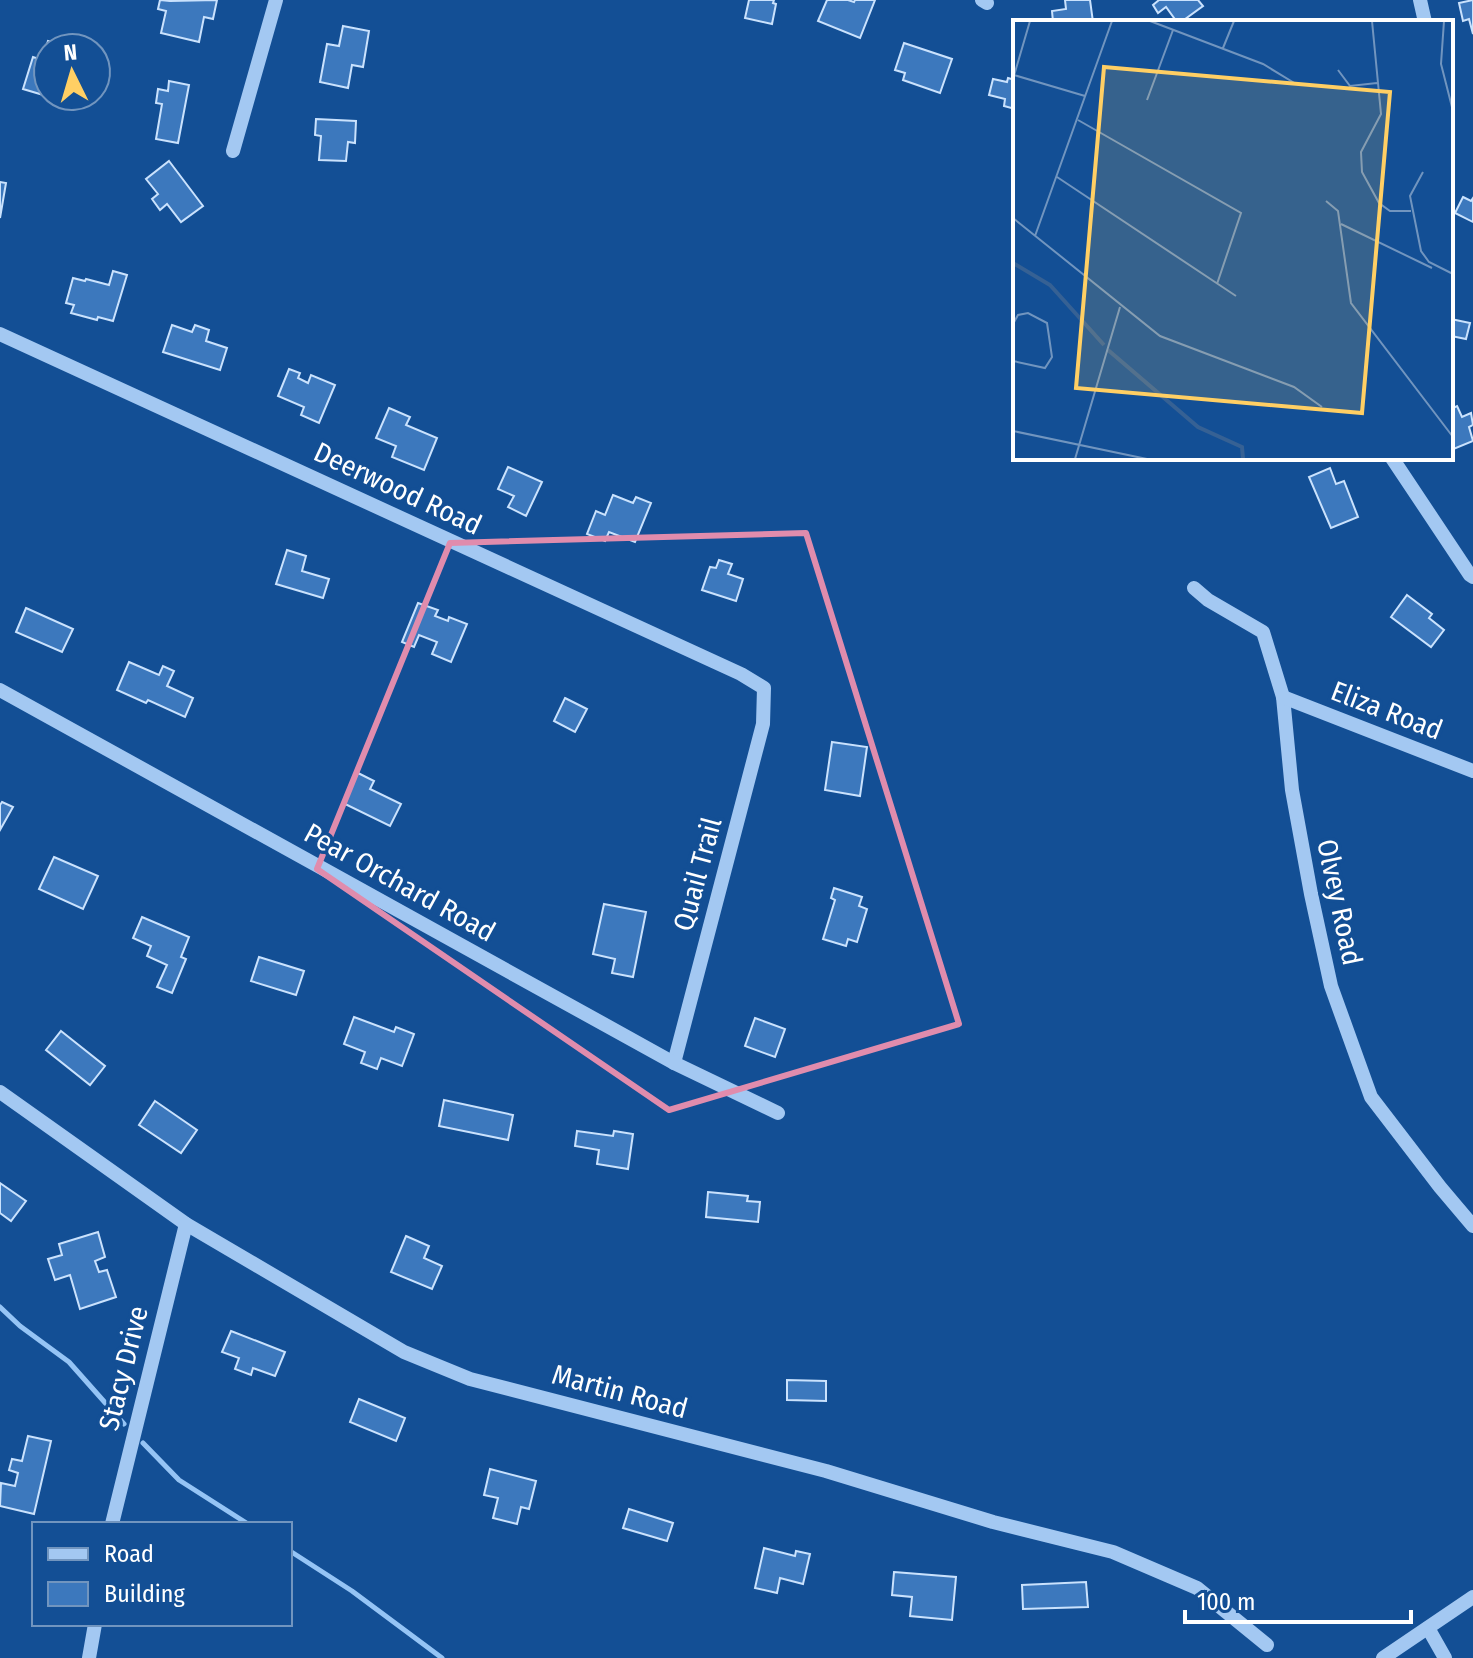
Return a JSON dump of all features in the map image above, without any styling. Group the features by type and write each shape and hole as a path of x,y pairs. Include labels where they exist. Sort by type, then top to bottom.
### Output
{"street":[{"path":"233,151 276,0"},
{"path":"1420,0 1425,20"},
{"name":"Deerwood Road","path":"0,334 741,674 764,688 764,698"},
{"path":"1393,460 1473,577"},
{"name":"Olvey Road","path":"1194,588 1208,600 1263,632 1283,697 1292,790 1331,986 1371,1097 1473,1226"},
{"name":"Pear Orchard Road","path":"0,690 674,1063 778,1113"},
{"name":"Eliza Road","path":"1283,697 1473,771"},
{"name":"Quail Trail","path":"674,1063 763,724 764,698"},
{"name":"Martin Road","path":"0,1092 186,1224 404,1352 470,1379 826,1471 993,1522 1113,1552 1197,1588 1267,1645"},
{"name":"Stacy Drive","path":"112,1522 186,1224"},
{"path":"1383,1658 1468,1600 1473,1617"},
{"path":"89,1658 95,1626"},
{"path":"1428,1628 1445,1658"}],"highlighted area":[{"path":"806,533 959,1024 669,1110 317,869 450,543"}],"building":[{"path":"160,0 217,0 213,19 204,17 199,42 161,33 166,11 158,9"},
{"path":"749,0 774,0 772,24 745,18"},
{"path":"827,0 875,0 860,38 818,21"},
{"path":"1065,0 1090,0 1093,20 1053,20 1052,11 1066,9"},
{"path":"1159,0 1198,0 1203,6 1184,20 1176,20 1166,7 1158,13 1153,5"},
{"path":"1473,0 1473,34 1469,19 1463,21 1459,3"},
{"path":"343,26 369,31 363,67 352,65 348,88 320,82 327,44 339,46"},
{"path":"904,43 952,59 940,93 903,80 905,73 895,70"},
{"path":"32,60 32,92 23,89"},
{"path":"1008,78 1013,79 1013,108 1004,106 1005,99 989,95 993,79 1007,82"},
{"path":"169,81 189,85 178,143 156,139 162,104 156,103 158,89 168,91"},
{"path":"316,119 356,121 355,143 348,142 346,161 319,160 321,136 315,135"},
{"path":"169,161 203,206 181,222 167,204 160,210 152,199 158,194 146,179"},
{"path":"0,182 6,183 0,218"},
{"path":"1463,197 1471,201 1473,198 1473,222 1455,213"},
{"path":"113,271 127,275 113,321 71,313 74,305 66,303 73,278 109,285"},
{"path":"1453,319 1470,323 1466,339 1453,336"},
{"path":"172,325 192,332 195,325 209,330 206,341 227,348 220,370 163,352"},
{"path":"289,369 300,373 298,378 308,383 311,375 335,385 319,423 301,415 304,407 278,396"},
{"path":"1457,406 1462,417 1471,413 1473,425 1469,427 1473,441 1453,449 1453,408"},
{"path":"389,408 410,417 406,425 437,438 424,470 392,457 396,446 376,438"},
{"path":"508,467 542,482 526,516 508,507 514,496 498,489"},
{"path":"1330,468 1336,484 1344,481 1358,517 1331,528 1309,477"},
{"path":"613,495 633,503 636,497 651,503 635,542 609,532 605,541 587,534 596,511 605,515"},
{"path":"287,550 306,556 302,571 329,579 323,598 276,584"},
{"path":"719,560 732,564 728,574 743,579 736,601 702,590 710,567 716,568"},
{"path":"1407,595 1432,614 1429,618 1444,630 1431,647 1391,617"},
{"path":"418,603 438,610 435,616 448,621 449,617 467,624 451,662 432,654 437,642 419,635 414,647 402,642"},
{"path":"26,608 73,629 62,652 16,632"},
{"path":"129,662 159,675 163,666 174,671 167,686 193,698 185,717 117,690"},
{"path":"565,698 587,709 575,732 554,721"},
{"path":"832,742 867,747 860,796 825,790"},
{"path":"358,773 374,781 370,789 401,804 390,826 343,803"},
{"path":"2,802 13,807 0,830 0,805"},
{"path":"54,857 98,876 83,909 39,889"},
{"path":"834,888 862,897 859,906 867,909 857,942 848,939 846,946 823,939 835,900 831,898"},
{"path":"604,904 646,912 633,977 612,973 615,959 593,954"},
{"path":"142,917 189,937 181,957 186,959 172,993 157,987 167,965 147,956 151,946 133,938"},
{"path":"259,957 304,971 296,995 251,981"},
{"path":"354,1017 394,1032 396,1027 414,1034 402,1066 381,1058 377,1069 361,1063 365,1052 344,1044"},
{"path":"755,1018 785,1029 775,1057 745,1046"},
{"path":"61,1031 105,1066 90,1085 46,1050"},
{"path":"444,1100 513,1115 508,1140 439,1126"},
{"path":"155,1101 197,1130 181,1153 139,1125"},
{"path":"577,1131 613,1136 614,1131 633,1134 628,1169 597,1164 599,1150 575,1146"},
{"path":"0,1183 26,1201 11,1221 0,1213"},
{"path":"708,1192 748,1196 747,1201 760,1202 758,1222 706,1217"},
{"path":"98,1232 105,1257 95,1261 99,1272 107,1270 116,1297 80,1309 70,1275 55,1280 48,1259 62,1255 59,1244"},
{"path":"406,1236 429,1246 424,1258 442,1266 432,1289 391,1272"},
{"path":"231,1331 285,1352 275,1376 253,1368 251,1375 235,1369 239,1358 222,1352"},
{"path":"787,1380 826,1381 826,1401 787,1400"},
{"path":"359,1399 405,1418 396,1441 350,1422"},
{"path":"28,1436 51,1441 34,1514 0,1506 1,1483 15,1486 18,1473 9,1470 12,1459 22,1461"},
{"path":"490,1469 536,1481 529,1509 521,1507 517,1524 493,1518 498,1498 484,1495"},
{"path":"629,1509 673,1523 667,1541 623,1528"},
{"path":"764,1548 795,1556 796,1551 810,1554 803,1584 780,1578 777,1593 755,1588"},
{"path":"894,1572 956,1577 952,1620 910,1616 912,1597 892,1595"},
{"path":"1086,1582 1088,1607 1023,1609 1022,1585"}],"waterway":[{"path":"0,1307 69,1362 124,1424"},
{"path":"143,1443 179,1480 245,1522"},
{"path":"292,1552 352,1591 442,1658"}]}
